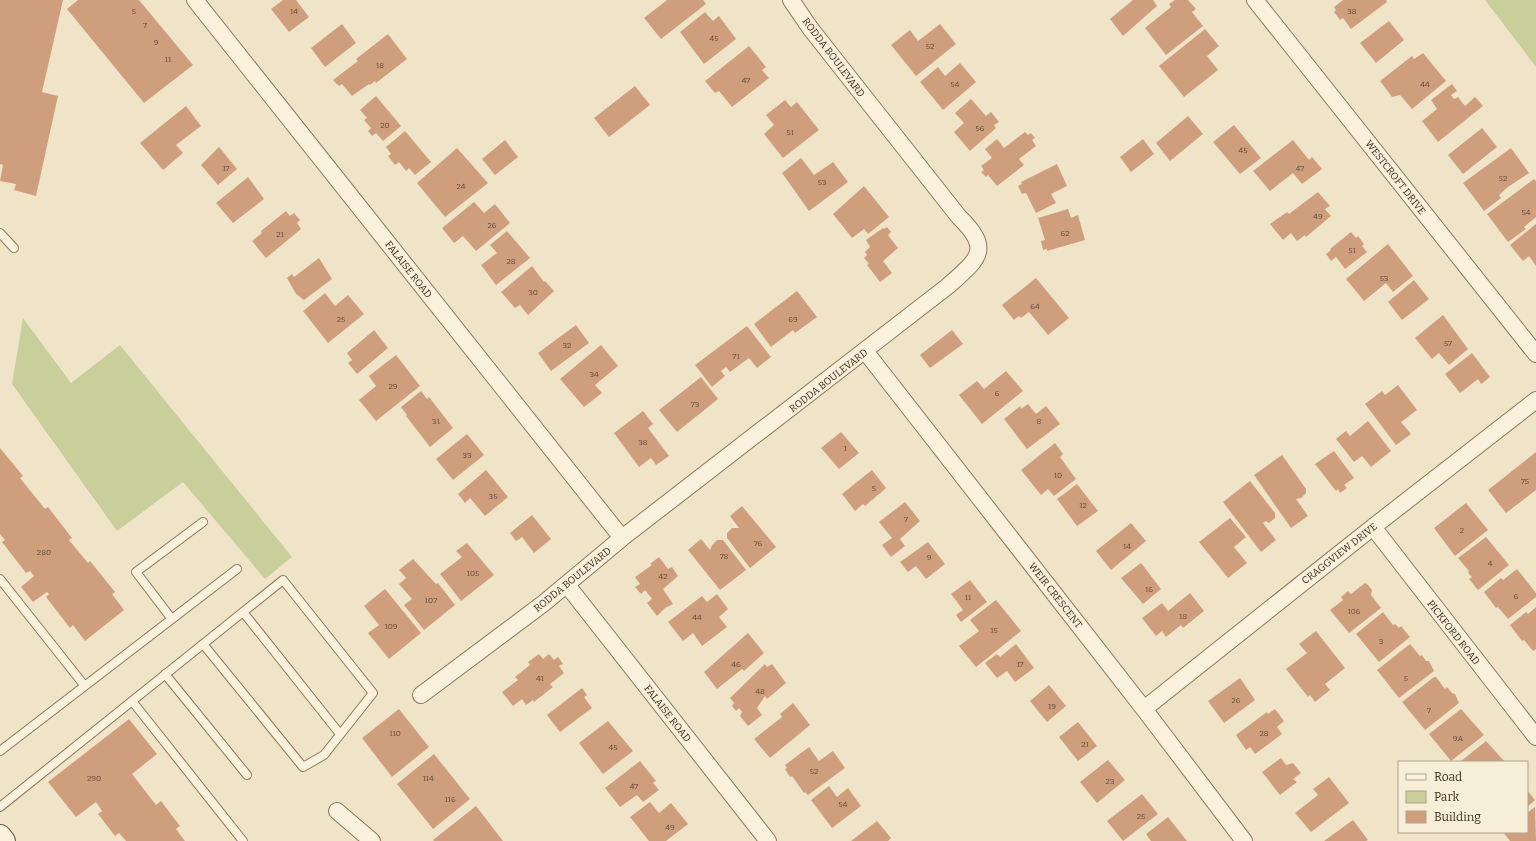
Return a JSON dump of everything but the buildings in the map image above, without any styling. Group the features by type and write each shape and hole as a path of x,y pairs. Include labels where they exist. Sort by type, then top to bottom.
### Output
{"main road":[{"path":"0,836 4,841"}],"street":[{"name":"FALAISE ROAD","path":"195,0 622,538"},
{"name":"RODDA BOULEVARD","path":"421,696 567,585 622,538 865,351 968,269 976,256 979,246 974,231 959,217 810,28 791,0"},
{"name":"WESTCROFT DRIVE","path":"1255,0 1536,354"},
{"name":"WEIR CRESCENT","path":"865,351 1144,709 1244,841"},
{"name":"CRAGGVIEW DRIVE","path":"1144,709 1536,400"},
{"name":"PICKFORD ROAD","path":"1373,527 1536,737"},
{"name":"FALAISE ROAD","path":"567,585 768,841"},
{"path":"337,811 372,841"}],"lane":[{"path":"0,233 14,248"},
{"path":"171,618 136,572 203,522"},
{"path":"0,751 171,618 237,569"},
{"path":"0,579 84,685"},
{"path":"0,807 165,674 283,580 373,693 324,755 303,767 203,644"},
{"path":"243,612 340,734"},
{"path":"165,674 247,775"},
{"path":"132,701 243,841"}],"green space":[{"path":"1485,0 1536,0 1536,67"},
{"path":"23,318 71,383 120,345 292,557 265,579 183,482 117,531 12,384"}]}
